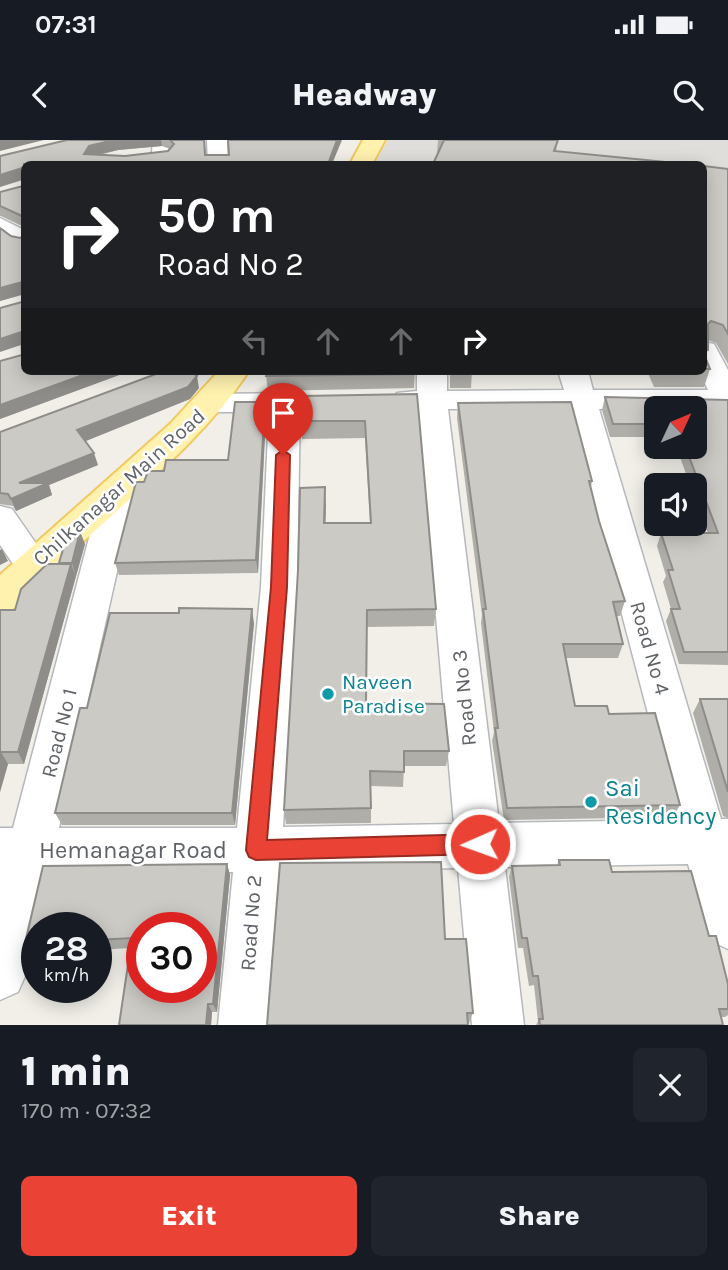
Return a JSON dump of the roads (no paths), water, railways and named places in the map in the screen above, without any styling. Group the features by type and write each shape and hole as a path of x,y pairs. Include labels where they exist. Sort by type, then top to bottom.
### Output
{"main road":[{"path":"363,161 374,140"},
{"name":"Chilkanagar Main Road","path":"0,600 33,565 118,492 211,403 231,375"}],"street":[{"path":"218,140 218,161"},
{"path":"140,157 162,153"},
{"path":"0,225 21,238"},
{"path":"0,256 21,250"},
{"path":"707,356 728,400"},
{"path":"378,401 432,386 577,385 728,400"},
{"name":"Road No 4","path":"577,385 716,841 728,924"},
{"name":"Road No 3","path":"432,386 498,1025"},
{"name":"Road No 2","path":"211,403 298,401 256,850 244,1025"},
{"name":"Road No 1","path":"0,974 15,849 118,492"},
{"path":"0,518 33,565"},
{"name":"Hemanagar Road","path":"15,849 256,850 716,841"}],"place":[{"name":"Naveen Paradise","path":"328,694"},
{"name":"Sai Residency","path":"591,802"}]}
